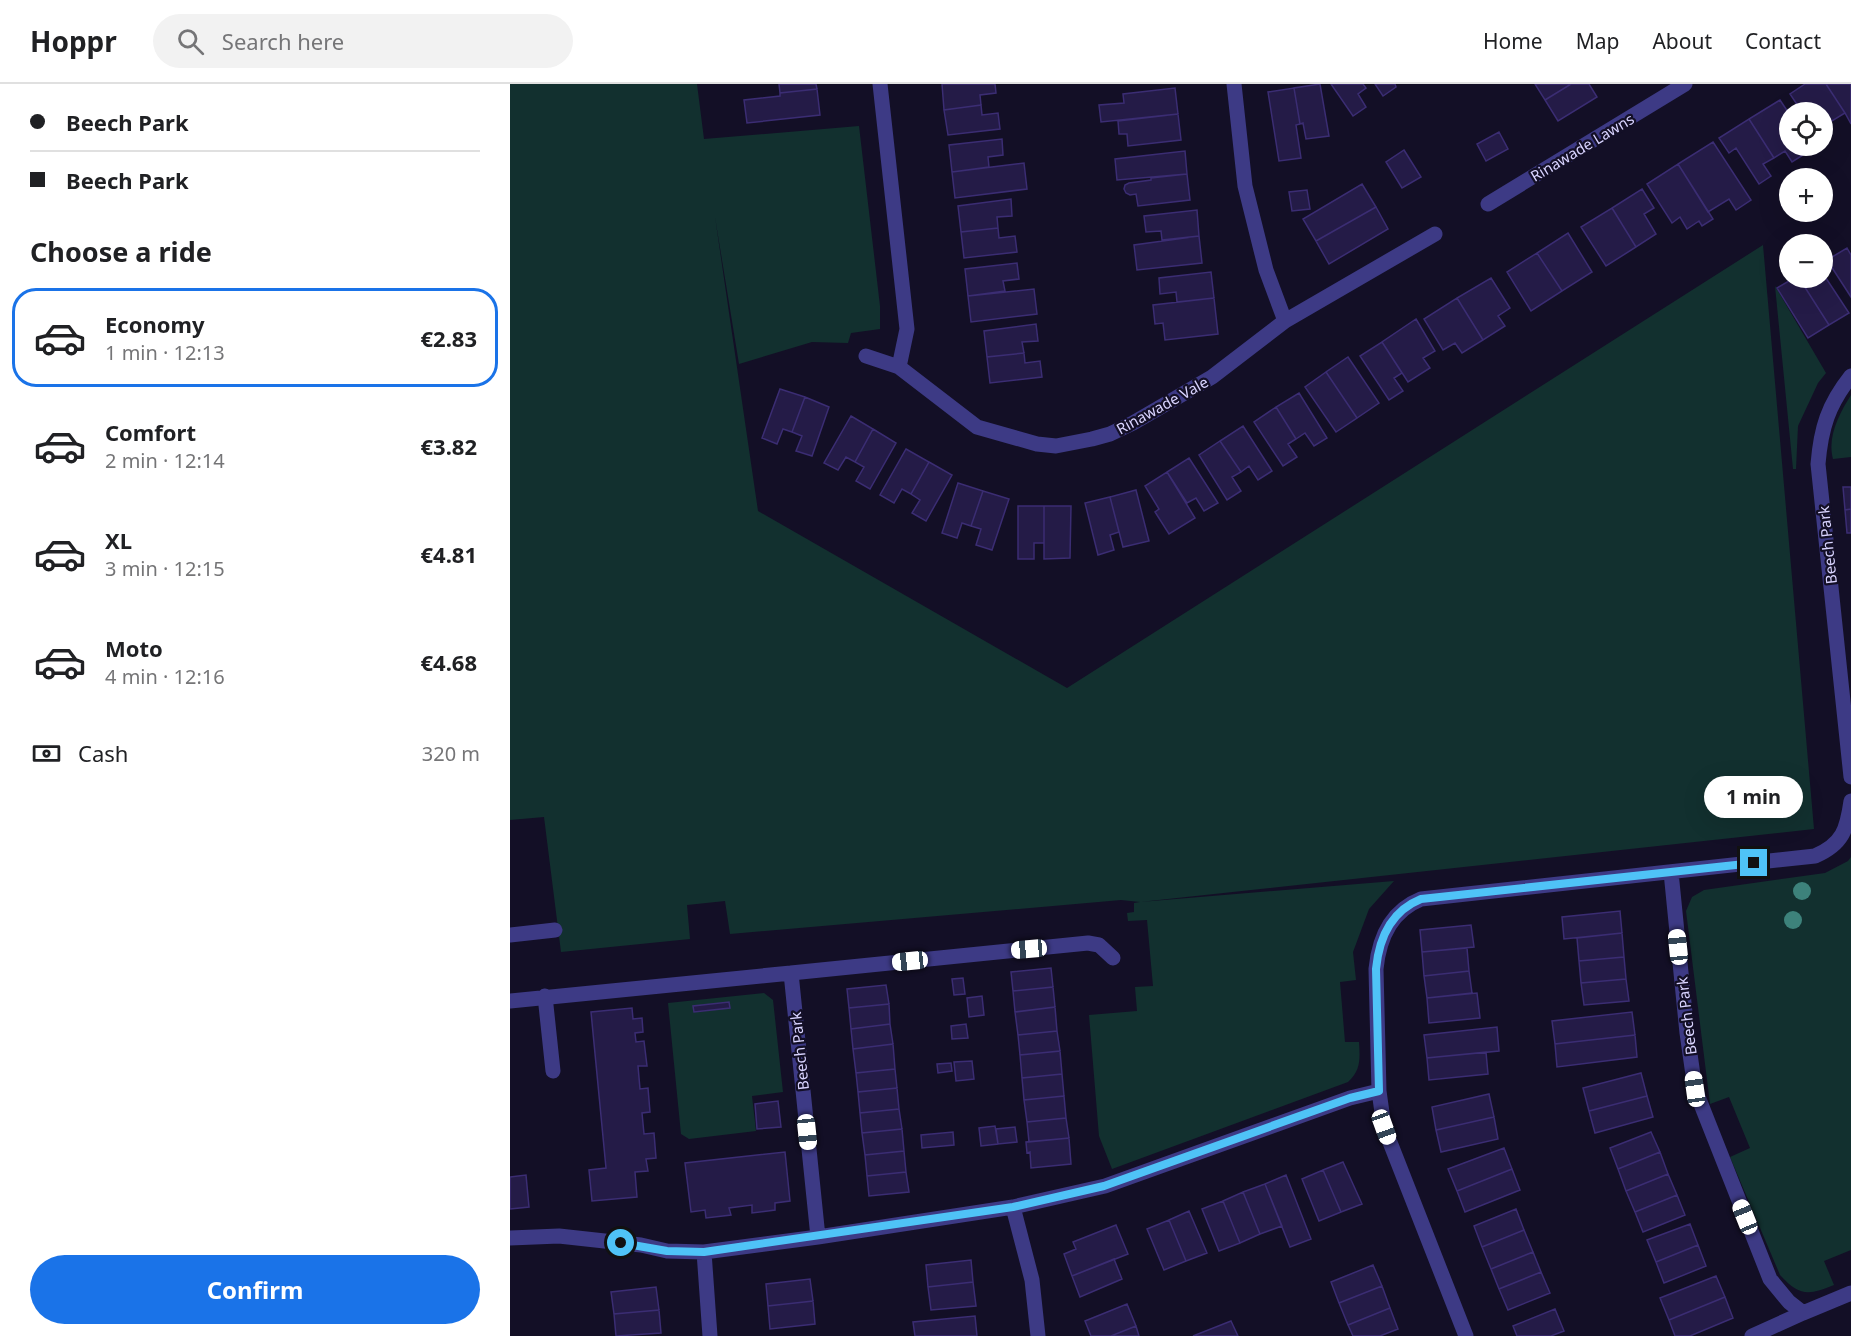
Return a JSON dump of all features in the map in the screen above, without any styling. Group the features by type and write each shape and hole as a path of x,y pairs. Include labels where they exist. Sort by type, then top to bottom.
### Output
{"street":[{"path":"880,84 907,329 899,367"},
{"path":"1234,84 1245,186 1266,270 1286,321"},
{"name":"Rinawade Lawns","path":"1488,204 1677,86"},
{"name":"Rinawade Vale","path":"866,356 899,367 977,427 1038,444 1056,446 1110,434 1133,423 1212,377 1286,321 1435,234"},
{"name":"Beech Park","path":"1851,376 1840,390 1829,412 1821,435 1818,464 1849,722 1851,777"},
{"path":"1466,1336 1384,1127 1379,1091 1376,969 1377,953 1389,923 1399,911 1421,899 1815,856 1831,849 1840,839 1848,823 1851,801"},
{"name":"Beech Park","path":"1671,872 1695,1089 1770,1279 1789,1302 1803,1312"},
{"path":"510,935 555,930"},
{"path":"510,1001 1088,943 1099,945 1113,958"},
{"name":"Beech Park","path":"791,972 818,1237"},
{"path":"545,996 553,1071"},
{"path":"510,1238 559,1236 641,1245 667,1251 704,1252 1013,1207 1104,1186 1350,1098 1379,1091"},
{"path":"1013,1207 1032,1280 1038,1336"},
{"path":"704,1252 710,1336"},
{"path":"1752,1336 1851,1293"}],"green space":[{"path":"510,84 697,84 704,139 859,126 880,306 880,329 851,333 848,343 812,342 739,364 715,217 758,511 1067,688 1763,245 1814,829 1140,902 1121,900 730,934 725,901 687,905 690,939 561,952 544,817 510,820"},
{"path":"1775,286 1826,373 1818,383 1798,426 1796,469 1793,469"},
{"path":"1851,395 1851,457 1833,459 1833,434 1838,418"},
{"path":"1851,857 1851,1250 1824,1261 1834,1285 1818,1291 1805,1292 1793,1287 1780,1275 1730,1157 1750,1148 1729,1097 1710,1104 1686,911 1692,897 1704,890 1825,873 1848,861"},
{"path":"1394,881 1369,909 1353,952 1356,980 1340,982 1345,1042 1359,1042 1359,1064 1352,1078 1348,1082 1112,1169 1099,1136 1089,1015 1137,1011 1135,987 1153,986 1147,920 1128,921 1127,913 1134,912 1134,903"},
{"path":"764,993 773,1000 783,1092 752,1096 756,1131 689,1139 681,1134 668,1003"}],"building":[{"path":"779,84 816,84 817,89 780,93"},
{"path":"942,84 995,84 996,93 980,95 981,105 944,110"},
{"path":"1320,84 1329,136 1306,139 1303,123 1300,124 1294,88"},
{"path":"1331,84 1363,84 1366,88 1358,94 1366,107 1353,116"},
{"path":"1375,84 1395,84 1396,87 1383,96"},
{"path":"1535,84 1571,84 1545,100"},
{"path":"1571,84 1589,84 1597,97 1558,121 1545,100"},
{"path":"1805,84 1826,84 1845,113 1833,120 1833,102 1795,102 1790,94"},
{"path":"1826,84 1851,84 1851,124 1845,113"},
{"path":"1175,88 1178,114 1101,122 1099,105 1124,103 1123,94"},
{"path":"1294,88 1300,124 1296,125 1301,158 1279,161 1268,92"},
{"path":"817,89 820,115 747,123 744,100"},
{"path":"1780,100 1779,155 1774,158 1749,119"},
{"path":"981,105 982,115 998,113 1000,129 948,135 944,110"},
{"path":"1178,114 1181,140 1128,146 1127,134 1119,134 1118,121"},
{"path":"1749,119 1774,158 1763,164 1771,176 1759,184 1736,148 1729,153 1719,138"},
{"path":"1499,132 1508,149 1486,161 1477,144"},
{"path":"1002,139 1003,155 988,157 989,167 952,172 949,145"},
{"path":"1713,142 1751,200 1736,210 1729,199 1708,212 1678,164"},
{"path":"1404,150 1421,177 1402,188 1386,162"},
{"path":"1185,151 1187,174 1117,180 1115,159"},
{"path":"1788,156 1802,156 1792,162"},
{"path":"1024,163 1027,189 955,198 952,172"},
{"path":"1678,164 1713,219 1702,226 1699,221 1687,229 1680,217 1672,223 1647,184"},
{"path":"1187,174 1190,200 1138,206 1136,194 1130,195 1124,189 1129,183"},
{"path":"1362,184 1376,207 1316,241 1303,219"},
{"path":"1642,189 1654,208 1644,214 1656,234 1636,247 1612,208"},
{"path":"1307,190 1310,209 1292,211 1289,192"},
{"path":"1011,199 1012,216 997,217 998,228 961,232 958,206"},
{"path":"1376,207 1388,229 1329,264 1316,241"},
{"path":"1612,208 1636,247 1606,266 1581,227"},
{"path":"1197,210 1199,236 1162,240 1161,231 1146,232 1144,216"},
{"path":"998,228 999,238 1015,236 1017,252 964,258 961,232"},
{"path":"1568,233 1592,272 1562,291 1537,253"},
{"path":"1199,236 1202,263 1137,270 1134,245"},
{"path":"1847,248 1851,255 1851,297 1833,269 1833,256"},
{"path":"1537,253 1562,291 1531,311 1507,272"},
{"path":"1017,263 1019,279 1003,281 1005,291 968,296 965,269"},
{"path":"1211,272 1214,298 1177,302 1176,292 1160,294 1159,278"},
{"path":"1491,278 1510,308 1498,316 1505,326 1483,340 1457,298"},
{"path":"1777,288 1805,288 1829,325 1808,338"},
{"path":"1805,288 1833,288 1849,313 1829,325"},
{"path":"1034,289 1037,314 971,322 968,296"},
{"path":"1214,298 1218,334 1165,340 1163,323 1155,324 1153,305"},
{"path":"1457,298 1483,340 1462,353 1455,343 1443,350 1424,319"},
{"path":"1416,319 1435,351 1423,358 1430,368 1408,382 1382,342"},
{"path":"1036,324 1038,341 1022,342 1024,353 987,357 984,331"},
{"path":"1382,342 1402,373 1394,378 1403,391 1389,400 1360,356"},
{"path":"1024,353 1025,363 1040,361 1042,377 990,383 987,357"},
{"path":"1348,357 1379,403 1357,418 1326,372"},
{"path":"1326,372 1357,418 1336,432 1305,387"},
{"path":"780,389 805,397 792,432 783,429 777,444 762,438"},
{"path":"1299,393 1327,438 1314,446 1305,433 1296,439 1276,407"},
{"path":"805,397 829,407 812,456 796,451 802,436 792,432"},
{"path":"1276,407 1296,439 1288,444 1297,457 1283,466 1254,422"},
{"path":"851,416 873,429 855,462 846,457 838,470 824,463"},
{"path":"1243,426 1272,471 1258,480 1249,466 1241,472 1220,441"},
{"path":"873,429 896,443 870,489 856,481 864,467 855,462"},
{"path":"1220,441 1241,472 1232,477 1241,491 1227,500 1199,455"},
{"path":"906,449 929,462 911,494 902,489 894,503 880,495"},
{"path":"1189,458 1218,503 1204,511 1196,498 1187,503 1167,472"},
{"path":"929,462 952,475 926,521 912,513 920,500 911,494"},
{"path":"1167,472 1195,518 1169,534 1155,512 1159,509 1145,486"},
{"path":"958,483 983,491 971,526 962,523 957,538 942,533"},
{"path":"1843,487 1851,487 1851,509 1845,510"},
{"path":"1136,490 1149,541 1123,547 1110,497"},
{"path":"983,491 1009,499 992,550 976,545 981,529 971,526"},
{"path":"1110,497 1119,532 1110,535 1114,550 1098,555 1085,503"},
{"path":"1018,506 1044,506 1044,543 1034,543 1034,559 1018,559"},
{"path":"1044,506 1071,506 1070,558 1044,559"},
{"path":"1851,509 1851,533 1847,533 1845,510"},
{"path":"1620,911 1622,933 1564,939 1562,917"},
{"path":"1471,925 1474,947 1422,952 1420,930"},
{"path":"1622,933 1624,957 1579,961 1577,938"},
{"path":"1467,948 1469,971 1424,976 1422,952"},
{"path":"1624,957 1626,979 1581,983 1579,961"},
{"path":"1051,968 1053,987 1013,991 1011,972"},
{"path":"1469,971 1472,993 1427,998 1424,976"},
{"path":"963,978 965,994 954,995 952,979"},
{"path":"1626,979 1629,1001 1584,1005 1581,983"},
{"path":"886,985 889,1004 849,1008 847,989"},
{"path":"1053,987 1055,1007 1015,1012 1013,991"},
{"path":"1477,993 1480,1018 1429,1023 1427,998"},
{"path":"982,996 984,1015 969,1017 967,998"},
{"path":"729,1002 730,1008 694,1012 693,1006"},
{"path":"889,1004 890,1024 851,1029 849,1008"},
{"path":"1055,1007 1057,1031 1018,1035 1015,1012"},
{"path":"632,1008 633,1019 642,1018 643,1032 635,1033 636,1042 644,1041 647,1066 638,1066 640,1089 648,1088 650,1112 642,1113 644,1134 654,1133 656,1158 646,1159 648,1171 635,1172 637,1197 592,1201 589,1170 606,1168 591,1012"},
{"path":"1632,1012 1635,1035 1555,1044 1552,1021"},
{"path":"890,1024 893,1044 853,1049 851,1029"},
{"path":"966,1024 968,1038 952,1039 951,1026"},
{"path":"1497,1027 1499,1051 1427,1058 1424,1035"},
{"path":"1057,1031 1060,1051 1020,1055 1018,1035"},
{"path":"1635,1035 1637,1057 1557,1067 1555,1044"},
{"path":"893,1044 895,1069 856,1073 853,1049"},
{"path":"1060,1051 1062,1074 1022,1078 1020,1055"},
{"path":"1486,1052 1488,1074 1429,1080 1427,1058"},
{"path":"972,1061 974,1079 956,1081 954,1062"},
{"path":"951,1063 952,1071 938,1073 937,1064"},
{"path":"895,1069 897,1088 858,1092 856,1073"},
{"path":"1641,1073 1647,1096 1589,1111 1583,1088"},
{"path":"1062,1074 1064,1096 1024,1100 1022,1078"},
{"path":"897,1088 899,1109 860,1113 858,1092"},
{"path":"1489,1094 1494,1117 1436,1130 1432,1107"},
{"path":"1064,1096 1066,1118 1027,1122 1024,1100"},
{"path":"1647,1096 1653,1117 1595,1133 1589,1111"},
{"path":"778,1101 781,1127 757,1129 755,1104"},
{"path":"899,1109 902,1129 862,1133 860,1113"},
{"path":"1494,1117 1498,1139 1441,1152 1436,1130"},
{"path":"1066,1118 1069,1138 1029,1142 1027,1122"},
{"path":"995,1126 998,1144 981,1146 979,1128"},
{"path":"1015,1127 1017,1142 998,1144 996,1129"},
{"path":"902,1129 904,1151 865,1155 862,1133"},
{"path":"953,1132 954,1145 922,1148 921,1135"},
{"path":"1651,1132 1660,1152 1618,1169 1610,1148"},
{"path":"1069,1138 1071,1164 1031,1168 1030,1152 1027,1153 1026,1142"},
{"path":"1504,1148 1512,1169 1457,1191 1448,1169"},
{"path":"904,1151 906,1172 867,1176 865,1155"},
{"path":"785,1152 790,1201 775,1203 775,1210 752,1213 752,1205 729,1208 731,1215 706,1218 705,1210 691,1212 685,1163"},
{"path":"1660,1152 1668,1174 1626,1191 1618,1169"},
{"path":"1343,1162 1362,1204 1341,1212 1323,1170"},
{"path":"1512,1169 1520,1190 1465,1212 1457,1191"},
{"path":"1323,1170 1341,1212 1319,1221 1302,1179"},
{"path":"906,1172 909,1192 869,1196 867,1176"},
{"path":"1668,1174 1677,1195 1635,1212 1626,1191"},
{"path":"526,1175 529,1207 510,1209 510,1177"},
{"path":"1286,1175 1311,1239 1290,1247 1265,1184"},
{"path":"1265,1184 1282,1226 1260,1234 1243,1192"},
{"path":"1243,1192 1260,1234 1240,1243 1223,1201"},
{"path":"1677,1195 1685,1215 1643,1232 1635,1212"},
{"path":"1223,1201 1240,1243 1219,1251 1202,1209"},
{"path":"1516,1209 1524,1230 1482,1247 1474,1226"},
{"path":"1189,1211 1207,1253 1186,1261 1169,1220"},
{"path":"1169,1220 1186,1261 1164,1270 1147,1229"},
{"path":"1690,1224 1698,1245 1656,1262 1647,1240"},
{"path":"1116,1225 1128,1254 1072,1276 1064,1254 1076,1249 1073,1242"},
{"path":"1524,1230 1533,1252 1491,1269 1482,1247"},
{"path":"1698,1245 1706,1266 1664,1283 1656,1262"},
{"path":"1533,1252 1541,1272 1499,1289 1491,1269"},
{"path":"1114,1259 1122,1279 1080,1297 1072,1276"},
{"path":"971,1260 973,1282 928,1287 926,1265"},
{"path":"1373,1265 1382,1286 1339,1303 1331,1282"},
{"path":"1541,1272 1550,1293 1508,1310 1499,1289"},
{"path":"1716,1276 1725,1297 1669,1320 1660,1298"},
{"path":"810,1279 813,1301 768,1306 766,1284"},
{"path":"973,1282 976,1306 931,1310 928,1287"},
{"path":"1382,1286 1390,1308 1348,1325 1339,1303"},
{"path":"656,1287 659,1310 614,1314 611,1292"},
{"path":"1725,1297 1733,1318 1690,1336 1675,1336 1669,1320"},
{"path":"813,1301 815,1324 770,1329 768,1306"},
{"path":"1127,1304 1136,1326 1111,1336 1091,1336 1085,1321"},
{"path":"1390,1308 1398,1329 1380,1336 1353,1336 1348,1325"},
{"path":"1555,1309 1564,1331 1551,1336 1517,1336 1513,1326"},
{"path":"659,1310 661,1333 616,1336 614,1314"},
{"path":"975,1316 977,1336 915,1336 913,1322"},
{"path":"1231,1321 1238,1336 1193,1336"},
{"path":"1136,1326 1139,1336 1111,1336"}],"route":[{"path":"621,1243 667,1251 704,1252 1013,1207 1104,1186 1350,1098 1379,1091 1377,953 1389,923 1399,911 1409,904 1421,899 1754,863"}]}
